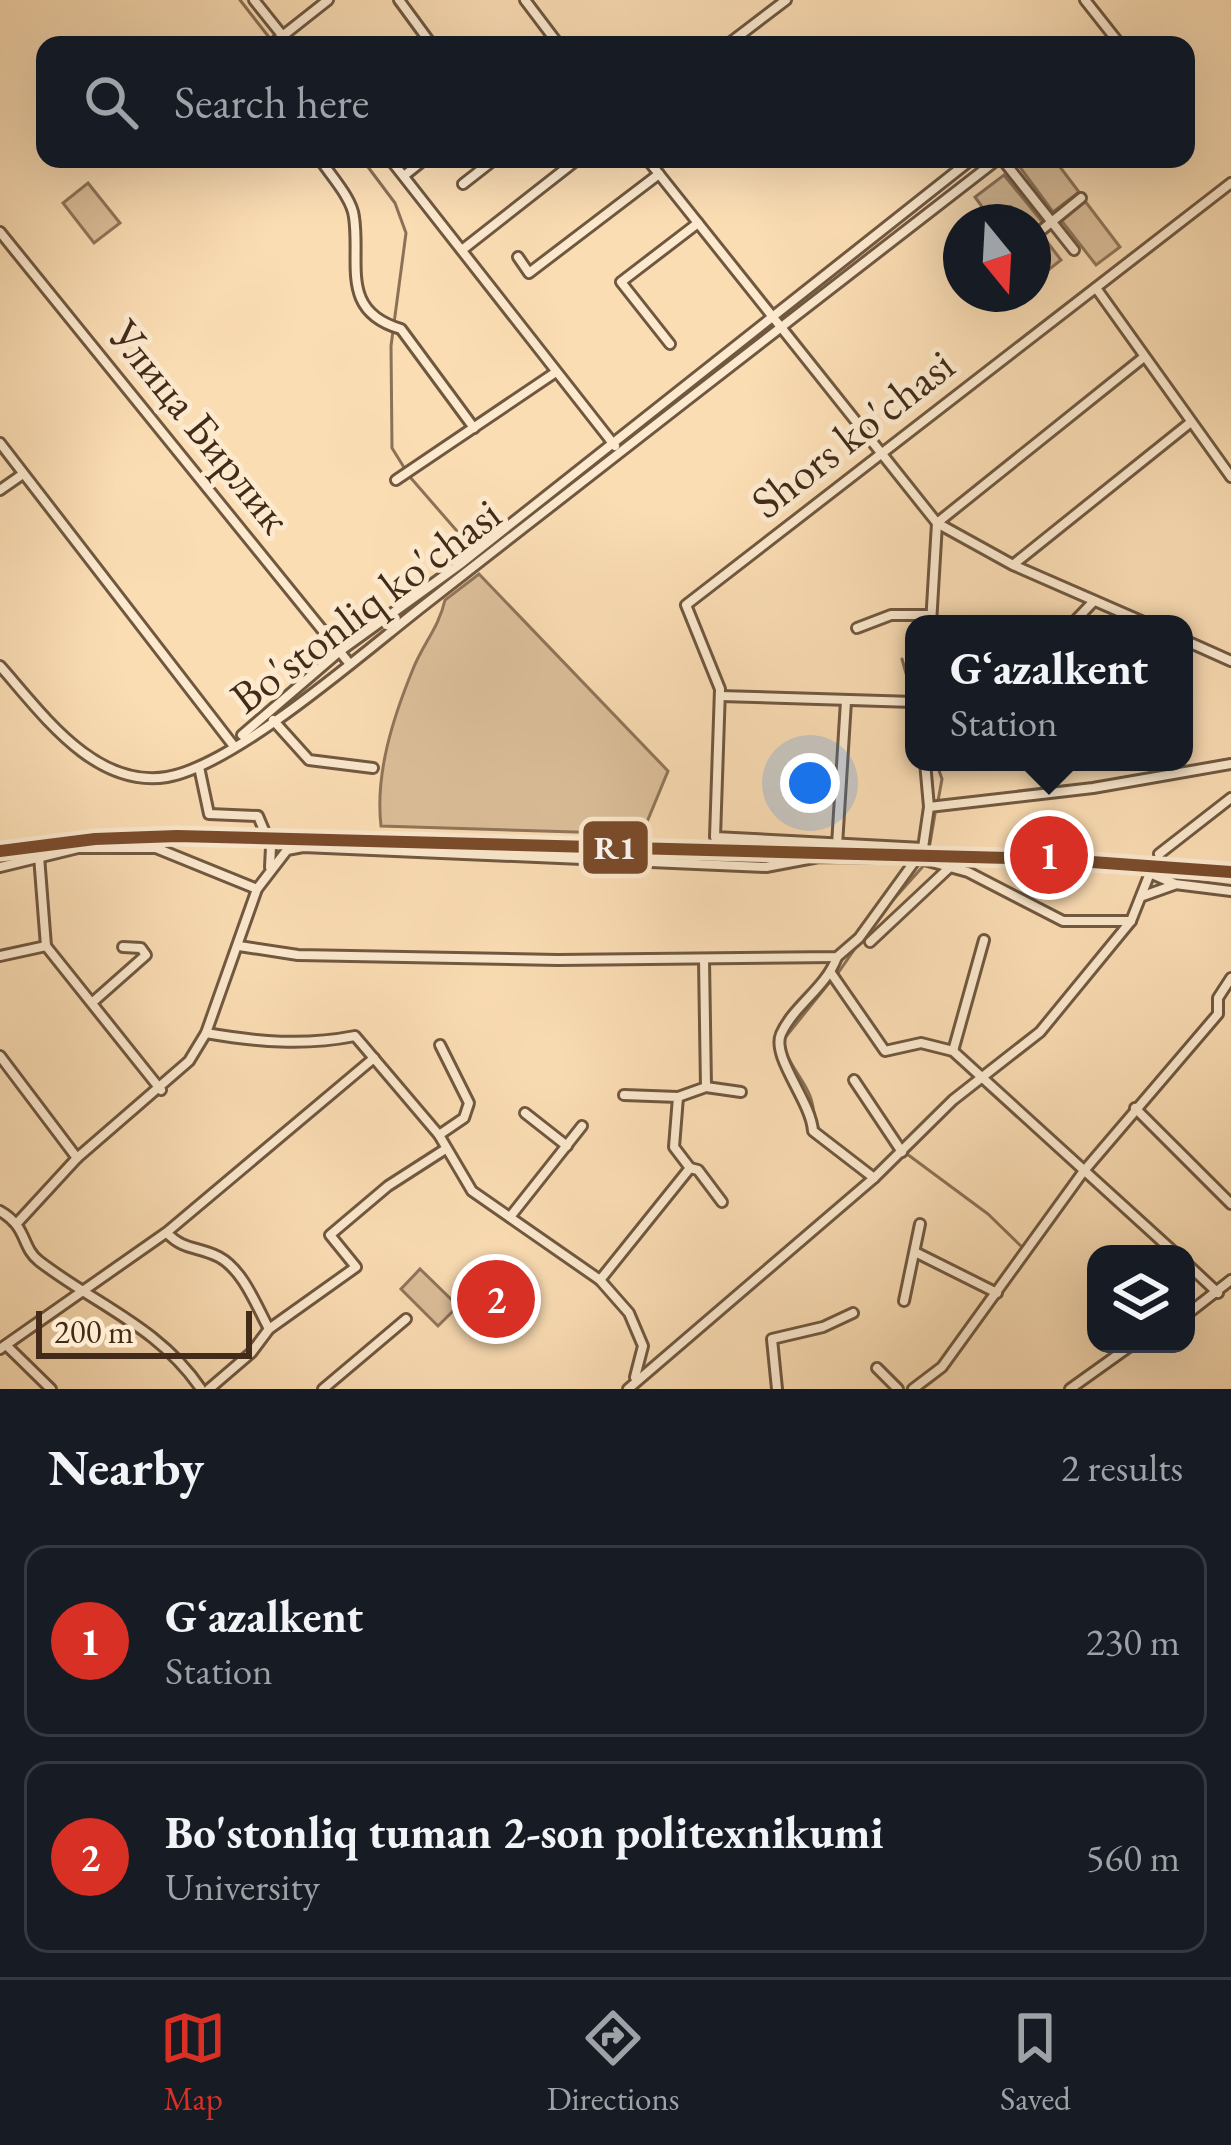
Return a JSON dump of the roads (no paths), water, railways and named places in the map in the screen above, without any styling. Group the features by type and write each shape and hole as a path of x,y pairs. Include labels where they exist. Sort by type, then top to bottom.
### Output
{"street":[{"path":"254,0 276,36"},
{"path":"283,36 328,0"},
{"path":"399,0 425,36"},
{"path":"525,0 552,36"},
{"path":"739,36 786,0"},
{"path":"1085,0 1113,36"},
{"path":"326,168 354,213 352,280 382,323 401,329 474,428"},
{"path":"398,168 617,449"},
{"path":"405,176 414,168"},
{"path":"464,184 483,168"},
{"path":"462,250 567,168"},
{"path":"654,168 937,523 1013,565 1127,615"},
{"name":"Bo'stonliq ko'chasi","path":"233,745 349,663 774,324 961,168"},
{"name":"Bo'stonliq ko'chasi","path":"774,324 988,168"},
{"path":"1007,168 1074,250"},
{"path":"518,257 529,273 659,174"},
{"name":"Shors ko'chasi","path":"720,696 686,605 1231,183"},
{"path":"1052,222 1081,198"},
{"path":"670,344 621,283 698,223"},
{"name":"Улица Бирлик","path":"0,232 349,663"},
{"path":"1096,288 1231,477"},
{"path":"930,615 937,523 1144,357"},
{"path":"399,479 556,372"},
{"path":"1013,565 1191,422"},
{"path":"0,442 233,745 200,767 163,778 102,763 72,746 0,666"},
{"name":"Bo'stonliq ko'chasi","path":"233,745 266,711 340,651 617,449"},
{"path":"0,490 23,474"},
{"path":"1081,615 1094,601"},
{"path":"856,628 891,615 905,617"},
{"path":"1193,644 1231,661"},
{"path":"905,702 720,696 715,837 923,848 929,807 926,771"},
{"path":"837,845 846,701"},
{"path":"273,719 309,760 373,768"},
{"path":"1193,771 1231,764"},
{"path":"200,767 209,814 258,816 271,847 270,869"},
{"path":"929,807 1191,771"},
{"path":"1159,854 1231,798"},
{"path":"0,867 78,848 156,848 257,890"},
{"path":"19,1221 76,1158 161,1090 189,1061 206,1033 257,890 286,850 766,867 819,857 917,858 951,866 1063,921 1131,921"},
{"path":"39,856 46,946 161,1090"},
{"path":"874,1178 813,1131 812,1110 779,1051 784,1030 831,974 837,957 860,938 917,858"},
{"path":"870,942 951,866"},
{"path":"630,1387 874,1178 953,1100 985,1080 1040,1032 1131,921 1150,873 1175,884 1231,891"},
{"path":"1142,897 1175,884"},
{"path":"953,1051 984,940"},
{"path":"0,956 46,946"},
{"path":"239,946 298,955 837,957"},
{"path":"94,1001 146,955 141,948 123,947"},
{"path":"704,959 706,1088"},
{"path":"831,974 885,1051 922,1043 953,1051 1166,1245"},
{"path":"913,1389 942,1367 1083,1172 1218,1014 1218,998 1231,978"},
{"path":"206,1033 261,1042 316,1043 355,1036 439,1135 472,1191 600,1280 625,1306 644,1354 630,1387"},
{"path":"439,1135 464,1118 469,1103 440,1045"},
{"path":"0,1056 76,1158"},
{"path":"51,1389 4,1348 167,1232 374,1058"},
{"path":"854,1080 902,1152"},
{"path":"624,1095 678,1097 706,1088 741,1092"},
{"path":"678,1097 674,1147 722,1202"},
{"path":"1135,1108 1231,1204"},
{"path":"525,1112 567,1146"},
{"path":"510,1217 582,1126"},
{"path":"0,1212 19,1221 32,1255 156,1336 205,1389 251,1353 269,1329 356,1267 330,1235 388,1186 444,1150"},
{"path":"600,1280 690,1168"},
{"path":"904,1301 920,1224"},
{"path":"167,1232 182,1248 212,1253 229,1263 269,1329"},
{"path":"917,1253 997,1293"},
{"path":"1195,1271 1218,1293"},
{"path":"1195,1309 1231,1280"},
{"path":"777,1389 772,1339 823,1327 853,1313"},
{"path":"323,1389 406,1319"},
{"path":"1070,1389 1120,1353"},
{"path":"877,1368 898,1389"}],"waterway":[{"path":"240,0 268,36"},
{"path":"369,168 395,203 406,233 391,346 392,448 405,469"},
{"path":"410,477 463,538"},
{"path":"902,659 905,670"},
{"path":"938,801 939,771"},
{"path":"929,849 935,814"},
{"path":"885,909 926,863"},
{"path":"838,973 861,940"},
{"path":"823,1134 784,1039 829,983"},
{"path":"907,1154 988,1214 1024,1249"},
{"path":"869,1170 873,1173 884,1163"}],"place":[{"name":"Gʻazalkent","path":"1049,855"},
{"name":"Bo'stonliq tuman 2-son politexnikumi","path":"496,1299"}]}
